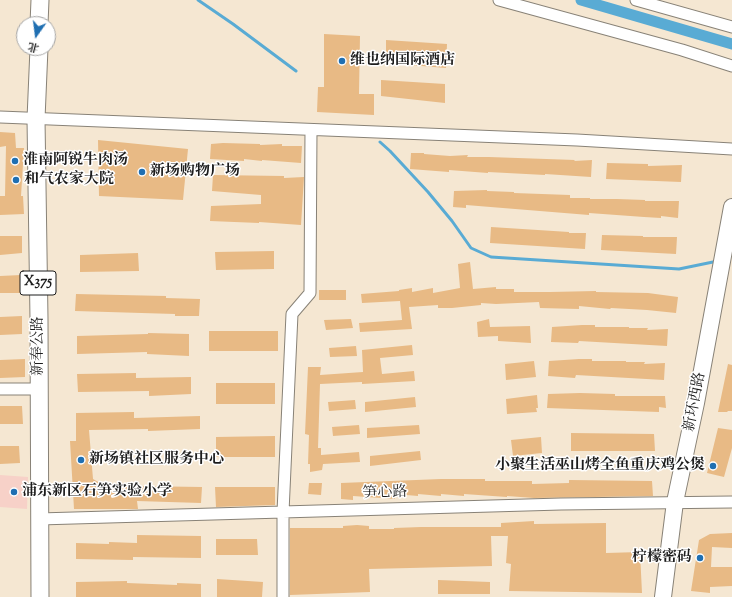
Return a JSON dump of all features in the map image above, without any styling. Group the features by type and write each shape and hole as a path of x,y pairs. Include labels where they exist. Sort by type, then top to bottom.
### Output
{"main road":[{"path":"39,16 40,0"},
{"name":"新奉公路","path":"38,56 36,120 40,597"}],"street":[{"path":"499,0 682,50 732,66"},
{"path":"636,0 732,27"},
{"path":"0,117 36,120 577,140 732,149"},
{"path":"283,597 283,512 292,314 310,293 311,130"},
{"name":"新环西路","path":"663,597 675,502 696,403 732,207"},
{"path":"0,389 39,389"},
{"name":"笋心路","path":"39,519 675,502 732,502"}],"shaded area":[{"name":"浦东新区石笋实验小学","path":"0,475 28,477 27,509 0,507"}],"building":[{"name":"维也纳国际酒店","path":"324,34 360,36 359,94 374,94 374,115 317,112 318,87 324,87"},
{"path":"386,40 447,44 446,68 386,63"},
{"path":"381,80 445,84 445,103 381,96"},
{"path":"0,132 15,133 16,148 24,148 21,196 23,196 24,214 0,215 0,196 5,196 6,146 0,147"},
{"name":"新场购物广场","path":"98,140 188,149 183,200 99,196"},
{"path":"223,143 260,145 282,144 282,146 302,146 301,163 244,159 244,161 210,159 211,144"},
{"path":"411,153 450,156 468,155 467,157 575,160 574,161 592,160 591,177 449,170 449,172 410,169"},
{"path":"607,163 648,164 648,166 682,165 681,182 606,179"},
{"path":"213,175 284,176 284,178 304,177 301,225 210,221 211,206 261,204 261,195 212,191"},
{"path":"487,190 514,193 570,195 570,198 679,201 678,218 589,213 589,215 466,205 466,208 453,207 454,191"},
{"path":"491,227 586,233 585,249 490,243"},
{"path":"602,235 677,237 676,254 601,250"},
{"path":"0,236 22,236 22,253 0,255"},
{"path":"274,251 274,269 216,270 215,252"},
{"path":"138,253 139,271 80,272 80,255"},
{"path":"470,262 473,289 496,287 496,289 514,289 514,292 596,291 648,293 678,297 676,313 579,306 579,309 540,308 539,302 496,304 481,303 481,305 452,308 438,308 438,305 409,307 412,329 360,332 359,323 402,320 400,301 362,303 361,294 399,291 412,288 412,292 433,288 433,293 460,288 458,264"},
{"path":"21,275 22,293 0,293 0,276"},
{"path":"319,290 346,290 346,300 319,300"},
{"path":"76,294 166,296 166,298 200,299 199,316 75,311"},
{"path":"22,316 22,334 0,335 0,317"},
{"path":"351,319 353,328 326,330 324,320"},
{"path":"489,319 490,327 530,326 531,343 498,341 498,336 478,337 477,322"},
{"path":"595,325 595,327 648,328 647,330 668,329 667,346 579,341 578,343 551,342 552,327"},
{"path":"209,331 278,331 278,351 209,351"},
{"path":"148,333 189,334 189,356 147,354 147,352 77,354 77,336"},
{"path":"412,345 413,355 380,358 382,374 414,371 415,381 362,384 362,382 320,384 318,448 321,448 321,455 359,452 360,462 323,464 322,470 310,472 310,464 308,464 309,435 305,434 308,367 321,367 320,375 363,372 362,350"},
{"path":"356,346 357,356 330,357 329,348"},
{"path":"25,359 25,377 0,378 0,360"},
{"path":"592,359 592,361 645,362 644,364 665,363 664,380 576,375 575,378 548,376 549,361"},
{"path":"534,361 536,377 506,380 505,364"},
{"path":"728,364 732,365 732,411 718,412"},
{"path":"136,373 136,378 191,377 191,394 149,396 149,391 78,392 77,374"},
{"path":"216,383 275,383 275,404 216,404"},
{"path":"548,394 615,394 615,396 665,396 666,408 659,407 659,412 547,408"},
{"path":"537,395 537,412 507,414 506,399"},
{"path":"415,397 416,407 365,412 365,402"},
{"path":"355,400 356,409 329,411 328,402"},
{"path":"0,406 22,406 23,424 0,424"},
{"path":"134,412 134,418 200,416 200,429 148,431 148,429 89,430 93,479 100,483 136,483 136,486 202,487 201,503 137,501 138,509 74,509 70,441 76,441 76,413"},
{"path":"359,425 360,434 333,436 332,427"},
{"path":"419,425 420,434 367,438 367,428"},
{"path":"718,428 732,430 732,448 724,477 707,473"},
{"path":"571,433 654,434 655,451 571,451"},
{"path":"275,436 275,457 216,457 216,437"},
{"path":"541,437 542,453 513,456 511,440"},
{"path":"0,446 19,446 20,463 0,464"},
{"path":"420,451 421,460 370,466 370,456"},
{"path":"441,479 532,481 532,484 569,483 569,480 652,481 653,496 534,498 464,494 464,496 441,494 441,496 418,494 418,496 395,494 395,499 353,496 353,500 341,499 341,483"},
{"path":"309,483 322,483 321,495 308,494"},
{"path":"215,487 275,487 275,505 216,507"},
{"path":"534,521 534,524 606,523 606,553 640,552 642,593 509,591 511,564 506,563 508,536 491,536 492,566 369,569 370,592 290,595 290,528 343,528 343,526 357,525 369,526 369,529 421,527 501,527 501,523"},
{"path":"732,533 732,548 712,547 711,567 732,567 732,586 710,587 710,593 691,591 699,540 710,534"},
{"path":"137,535 201,536 201,558 133,557 133,560 76,559 76,543 137,543"},
{"path":"216,539 257,539 258,555 216,555"},
{"path":"217,579 263,582 262,597 217,597"},
{"path":"438,580 490,582 490,594 438,594"},
{"path":"127,581 127,583 177,585 177,583 201,584 201,597 76,597 76,582"}],"waterway":[{"path":"198,0 296,71"},
{"path":"581,0 732,44"},
{"path":"380,142 428,192 452,221 471,248 491,257 679,269 713,262"}],"place":[{"name":"维也纳国际酒店","path":"342,61"},
{"name":"淮南阿锐牛肉汤","path":"15,161"},
{"name":"新场购物广场","path":"142,172"},
{"name":"和气农家大院","path":"16,180"},
{"name":"新场镇社区服务中心","path":"81,460"},
{"name":"小聚生活巫山烤全鱼重庆鸡公煲","path":"713,466"},
{"name":"浦东新区石笋实验小学","path":"14,492"},
{"name":"柠檬密码","path":"700,558"}]}
